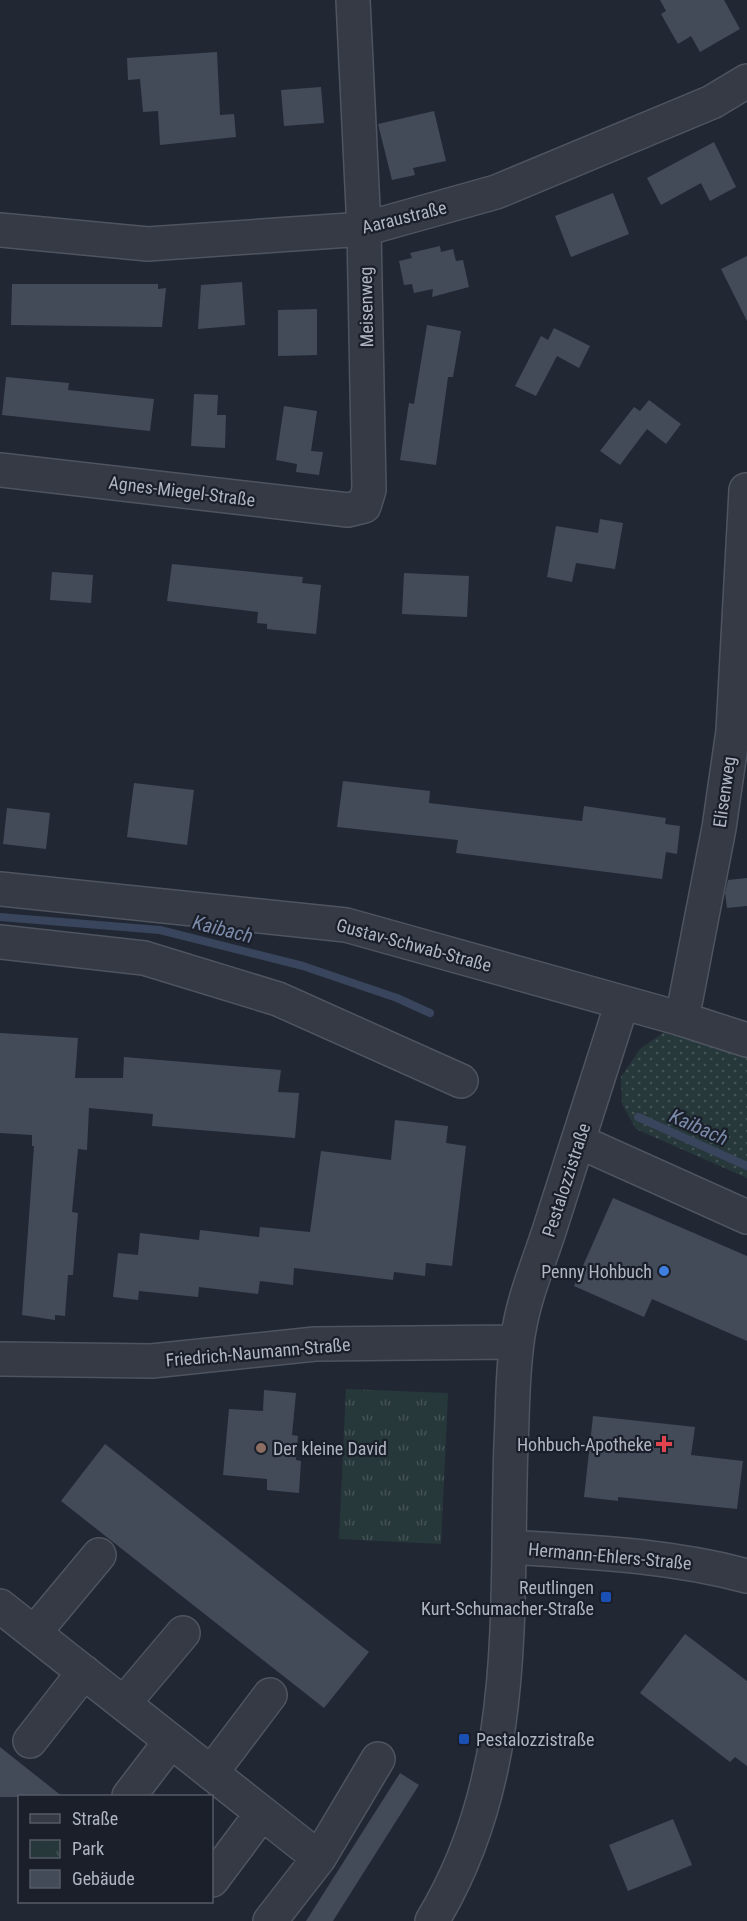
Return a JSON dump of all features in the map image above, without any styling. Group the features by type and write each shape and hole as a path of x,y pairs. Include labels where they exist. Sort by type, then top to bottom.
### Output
{"street":[{"name":"Meisenweg","path":"353,0 364,229 369,490 364,506"},
{"name":"Aaraustraße","path":"0,230 148,244 364,229 496,192 712,102 747,81"},
{"name":"Agnes-Miegel-Straße","path":"0,470 348,510 364,506"},
{"name":"Elisenweg","path":"682,1018 719,828 733,731 746,490"},
{"name":"Gustav-Schwab-Straße","path":"0,889 346,925 682,1018 747,1040"},
{"path":"0,942 144,958 278,999 461,1081"},
{"name":"Pestalozzistraße","path":"432,1921 447,1896 475,1834 493,1768 505,1675 517,1342 530,1289 622,1003"},
{"path":"578,1142 747,1217"},
{"name":"Friedrich-Naumann-Straße","path":"0,1359 152,1361 315,1344 517,1342"},
{"name":"Hermann-Ehlers-Straße","path":"509,1547 637,1555 684,1561 747,1576"},
{"path":"34,1633 99,1555"},
{"path":"0,1606 319,1858"},
{"path":"124,1703 183,1633"},
{"path":"30,1742 84,1672"},
{"path":"211,1773 270,1695"},
{"path":"130,1795 171,1741"},
{"path":"270,1921 319,1858 378,1759"},
{"path":"213,1879 262,1813"}],"green space":[{"path":"667,1030 747,1055 747,1178 636,1129 622,1104 621,1077 640,1049"},
{"path":"346,1389 448,1393 441,1544 339,1539"}],"building":[{"path":"660,0 724,0 740,29 700,52 691,36 678,44 661,14 666,11"},
{"path":"217,52 220,115 234,114 236,137 160,145 158,111 143,112 140,79 128,80 127,58"},
{"path":"321,87 324,123 284,126 281,90"},
{"path":"434,111 446,161 413,168 415,175 392,180 378,124"},
{"path":"714,142 736,187 710,201 701,183 661,205 647,178"},
{"path":"613,193 629,234 571,257 555,216"},
{"path":"440,246 441,252 453,249 456,261 463,260 469,287 432,297 433,289 414,293 412,284 404,285 399,261 412,258 410,253"},
{"path":"747,256 747,321 721,269"},
{"path":"242,282 245,325 198,329 201,285"},
{"path":"12,284 158,284 158,289 166,288 162,327 11,325"},
{"path":"317,309 317,355 278,356 278,310"},
{"path":"427,325 461,331 453,377 448,377 436,465 400,460 409,403 414,404"},
{"path":"554,328 590,346 579,368 557,356 536,396 515,386 541,336 548,340"},
{"path":"6,377 69,383 68,390 154,399 150,431 2,415"},
{"path":"194,394 218,395 217,415 226,415 225,448 191,446"},
{"path":"649,400 681,424 666,444 647,429 620,465 600,451 634,407 640,411"},
{"path":"284,406 317,411 311,451 323,452 319,475 296,472 297,464 276,460"},
{"path":"600,519 623,523 615,569 576,563 572,582 547,577 556,526 598,533"},
{"path":"172,564 303,577 302,583 321,585 316,634 267,629 267,624 257,623 258,612 167,601"},
{"path":"52,572 93,575 91,603 50,600"},
{"path":"404,573 469,576 467,617 402,614"},
{"path":"343,781 430,791 429,803 582,821 584,806 666,818 665,824 680,826 677,854 666,852 662,879 456,853 458,840 337,827"},
{"path":"134,783 194,790 187,845 127,837"},
{"path":"7,808 50,813 46,849 3,844"},
{"path":"747,878 747,906 727,908 725,893 728,880"},
{"path":"0,1033 78,1038 75,1078 123,1078 124,1057 281,1070 278,1092 299,1093 295,1138 152,1126 153,1114 89,1108 87,1150 78,1149 72,1212 78,1213 73,1275 68,1275 65,1316 55,1315 55,1320 22,1315 34,1146 32,1146 32,1135 0,1133"},
{"path":"395,1120 448,1126 446,1143 466,1146 452,1266 426,1263 425,1276 394,1272 393,1280 294,1268 293,1285 260,1281 258,1294 199,1287 198,1297 139,1291 138,1300 113,1297 118,1253 138,1255 140,1233 199,1240 200,1230 259,1237 260,1227 310,1232 321,1151 391,1160"},
{"name":"Penny Hohbuch","path":"613,1198 747,1256 747,1341 652,1299 644,1317 574,1286"},
{"name":"Der kleine David","path":"264,1390 296,1393 292,1435 298,1436 296,1460 301,1461 299,1493 267,1490 267,1479 223,1475 229,1409 263,1411"},
{"path":"593,1416 695,1427 691,1455 743,1461 737,1509 618,1497 618,1501 584,1497"},
{"path":"105,1444 369,1652 324,1708 61,1501"},
{"path":"685,1634 747,1681 747,1766 735,1757 730,1762 640,1693"},
{"path":"0,1747 60,1795 18,1795 18,1797 0,1797"},
{"path":"400,1773 419,1785 333,1921 306,1921"},
{"path":"673,1819 692,1865 628,1891 609,1845"}],"waterway":[{"name":"Kaibach","path":"0,917 160,930 303,966 397,998 430,1013"},
{"name":"Kaibach","path":"638,1117 747,1166"}],"place":[{"name":"Penny Hohbuch","path":"664,1271"},
{"name":"Hohbuch-Apotheke","path":"664,1444"},
{"name":"Der kleine David","path":"261,1448"},
{"name":"Reutlingen Kurt-Schumacher-Straße","path":"606,1597"},
{"name":"Pestalozzistraße","path":"464,1739"}]}
